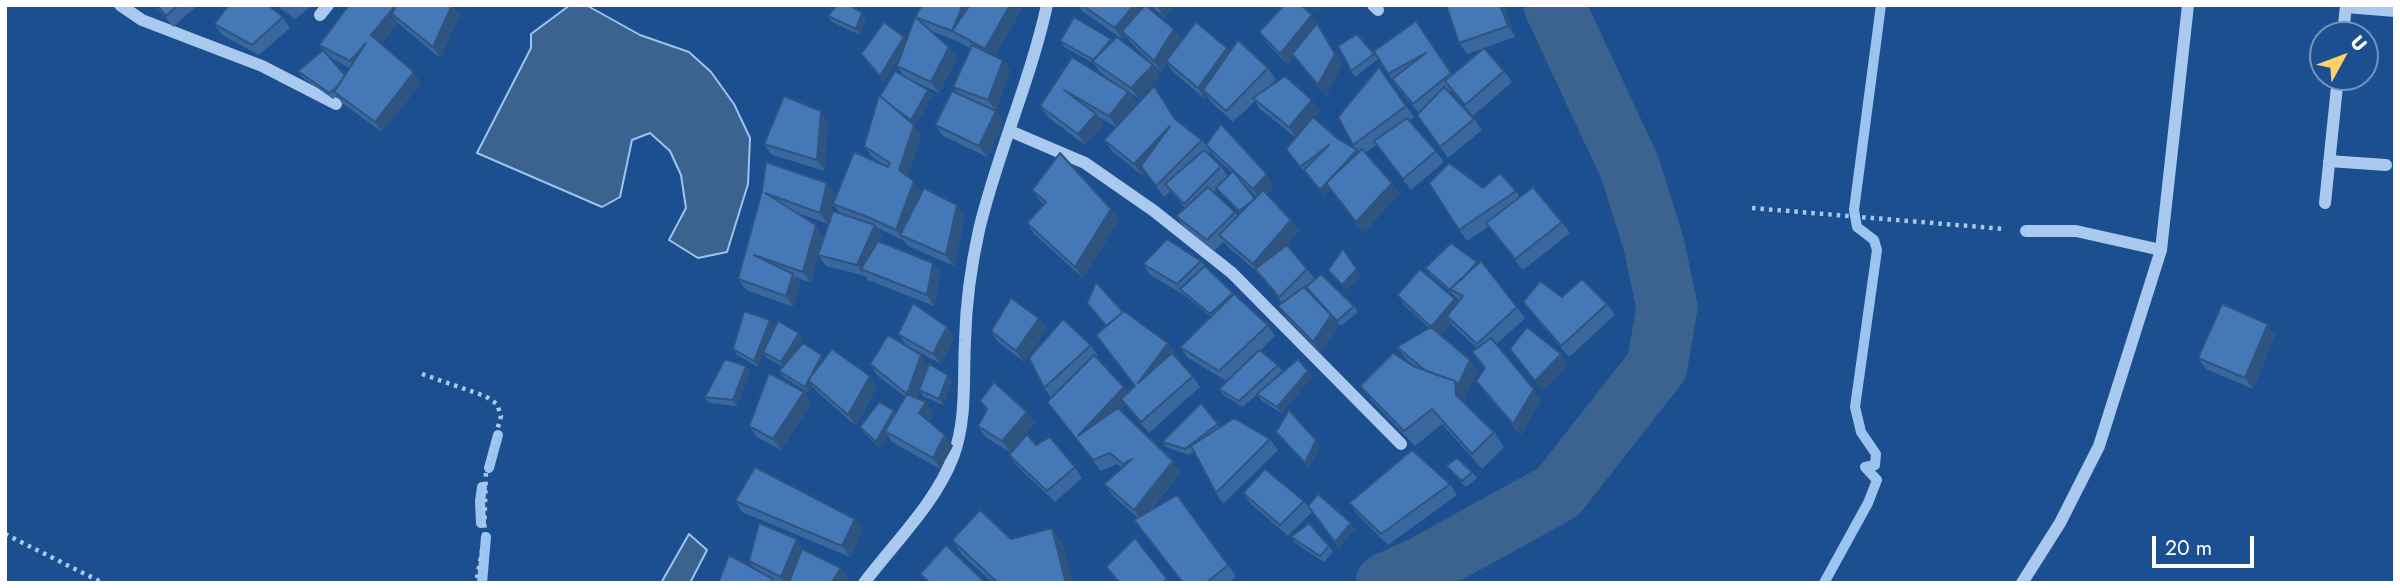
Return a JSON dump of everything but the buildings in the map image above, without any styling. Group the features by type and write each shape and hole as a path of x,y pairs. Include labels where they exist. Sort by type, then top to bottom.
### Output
{"street":[{"path":"120,5 142,20 262,66 336,104"},
{"path":"864,583 933,495 958,443 964,394 970,277 991,185 1039,42 1047,5"},
{"path":"2022,583 2060,523 2099,446 2161,250 2188,5"},
{"path":"2346,6 2395,12"},
{"path":"2325,204 2336,91"},
{"path":"1010,131 1085,163 1232,273 1402,444"},
{"path":"2329,161 2386,166"},
{"path":"2026,231 2076,231 2161,250"}],"path":[{"path":"1752,208 2026,231"},
{"path":"422,374 485,396 497,404 500,416 486,471 484,540 476,583"},
{"path":"5,534 103,583"}],"water":[{"path":"570,5 586,5 640,35 689,52 711,72 734,104 750,138 748,184 727,252 698,258 669,240 686,208 681,175 670,151 650,133 632,140 620,197 602,207 477,153 531,48 531,34"},
{"path":"689,534 707,550 690,583 661,583"}],"waterway":[{"path":"1386,583 1422,567 1558,492 1657,366 1667,307 1654,245 1630,168 1554,5"},
{"path":"1824,583 1868,503 1877,480 1865,467 1875,465 1876,454 1861,432 1855,407 1877,250 1874,240 1857,227 1854,210 1881,5"},
{"path":"489,468 498,435"},
{"path":"481,523 482,487"},
{"path":"482,583 486,537"}]}
